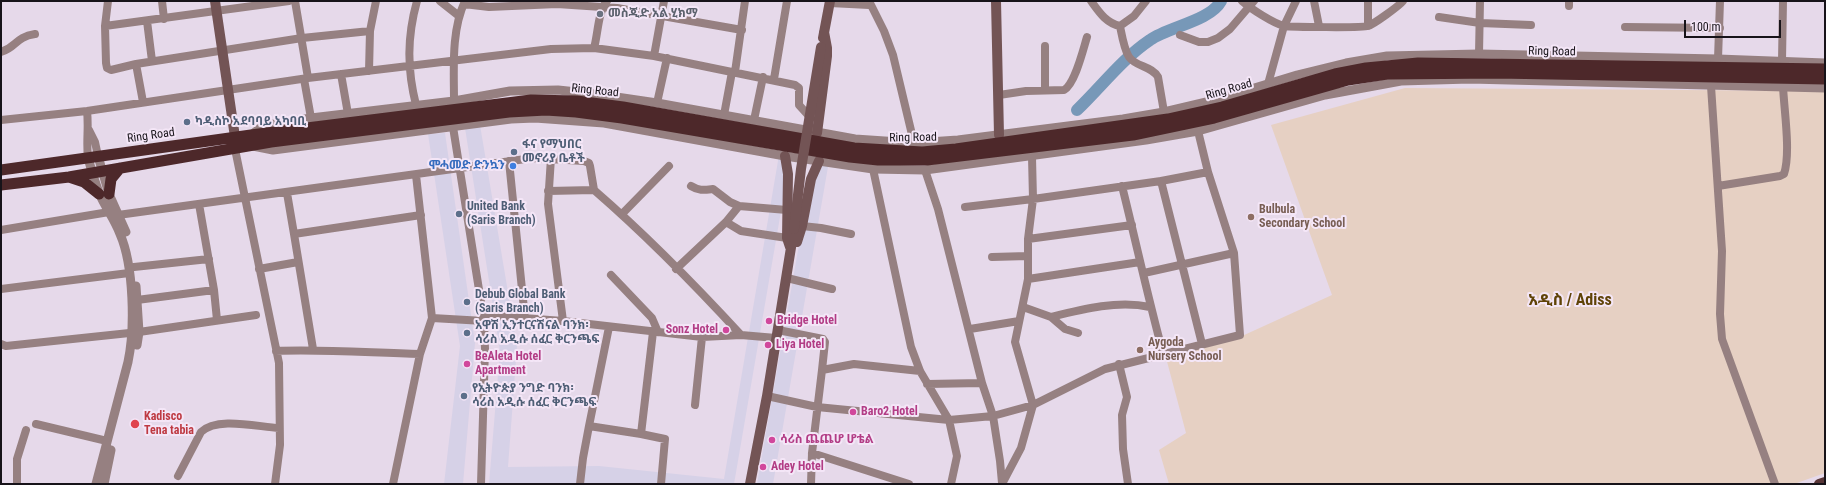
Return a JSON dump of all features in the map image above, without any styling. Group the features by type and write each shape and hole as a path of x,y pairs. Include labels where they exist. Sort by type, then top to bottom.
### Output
{"highway":[{"name":"Ring Road","path":"1,184 69,177 236,149 251,141 509,102 551,100 623,107 854,148 922,152 964,148 1168,119 1222,106 1335,74 1393,65 1418,63 1825,70"},
{"name":"Ring Road","path":"1,170 235,137 251,141 486,115 546,110 622,118 850,157 878,160 927,160 1133,135 1214,118 1348,80 1387,74 1490,73 1825,79"},
{"path":"69,177 84,182 104,194 111,179 120,168"}],"main road":[{"path":"996,1 999,134"},
{"path":"798,227 801,169 830,2"},
{"path":"216,6 235,137"},
{"path":"817,133 827,56 824,32"},
{"path":"785,156 788,174 787,238 792,250"},
{"path":"750,484 792,250 811,179 819,161"},
{"path":"1819,484 1825,482"}],"street":[{"path":"108,1 106,26 107,68 111,70 136,64 222,50 302,38 370,31"},
{"path":"162,1 164,19"},
{"path":"106,26 164,19 216,6 289,1"},
{"path":"295,1 302,38 310,118"},
{"path":"369,70 370,31 376,1"},
{"path":"416,105 409,66 409,38 417,1"},
{"path":"440,1 459,16"},
{"path":"654,56 664,1"},
{"path":"724,115 742,30 745,1"},
{"path":"774,79 787,1"},
{"path":"1091,1 1106,20 1112,24 1120,26 1134,16 1146,1"},
{"path":"1242,1 1252,4 1284,26 1368,26 1399,6 1403,1"},
{"path":"1268,84 1284,26 1296,1"},
{"path":"1314,1 1319,26"},
{"path":"1368,1 1368,26"},
{"path":"1479,54 1480,1"},
{"path":"1718,59 1720,1"},
{"path":"1782,61 1783,1"},
{"path":"830,2 869,3 884,31 893,55 914,143"},
{"path":"454,101 454,60 459,16 465,3 489,7 512,4 604,4 742,30"},
{"path":"594,48 604,4"},
{"path":"1180,35 1199,42 1208,42 1218,38 1230,29 1243,12 1252,4"},
{"path":"1439,16 1480,23 1531,25"},
{"path":"148,21 152,62"},
{"path":"1120,26 1128,54 1136,63 1156,73 1158,76 1164,112"},
{"path":"1625,27 1720,28"},
{"path":"1,52 11,48 20,38 36,34"},
{"path":"999,95 1026,91 1067,88 1071,84 1087,38"},
{"path":"1045,46 1045,90"},
{"path":"1,120 87,111 369,70 531,51 594,48 667,58 774,79 795,85 799,88 799,105 809,116"},
{"name":"Ring Road","path":"1825,63 1718,59 1479,54 1407,55 1366,59 1297,74 1215,100 1164,112 1123,119 914,143 868,141 656,103 596,94 558,90 510,92 454,101 310,118 263,126 251,141 273,150 519,118 584,121 819,161 873,168 925,170 1146,140 1198,131 1325,95 1401,81 1470,79 1825,88"},
{"path":"656,103 667,58"},
{"path":"136,64 143,102"},
{"path":"341,74 348,114"},
{"path":"754,120 763,77"},
{"path":"1711,86 1722,251 1720,314 1722,338 1775,484"},
{"path":"1718,186 1780,176 1784,174 1786,140 1783,86"},
{"path":"87,111 89,130 95,142 93,157 104,194 114,214 121,235 131,270 137,300 136,332 112,432 104,484"},
{"path":"453,127 483,318 485,349 481,484"},
{"path":"767,396 817,407 950,420 993,416 1033,405 1105,369 1119,364 1240,335 1234,252 1208,172 1198,131"},
{"path":"236,149 244,197 279,363 280,445 275,484"},
{"path":"1002,484 1021,448 1033,405 1015,342 1028,279 1028,239 1033,199 1032,156"},
{"path":"1,230 244,197 287,193 533,158 584,161 589,163 594,190 622,214 709,300 740,335"},
{"path":"551,158 548,191 563,321"},
{"path":"509,161 526,319"},
{"path":"622,214 669,166"},
{"path":"873,168 911,346 920,372 950,420 957,456 951,484"},
{"path":"925,170 938,209 970,330 982,383 993,416 1002,484"},
{"path":"965,207 1161,181 1208,172"},
{"path":"393,484 420,354 432,318 416,175"},
{"path":"1161,181 1202,344"},
{"path":"691,186 697,190 705,191 713,189 730,202 739,206 787,210"},
{"path":"1122,186 1144,273 1150,307 1163,354"},
{"path":"548,191 594,190"},
{"path":"287,193 313,349"},
{"path":"199,204 214,290 217,320"},
{"path":"676,269 726,222 739,206"},
{"path":"294,234 420,215"},
{"path":"726,222 741,231 787,238"},
{"path":"1028,239 1132,225"},
{"path":"798,227 821,228 850,234"},
{"path":"1144,273 1234,252"},
{"path":"992,257 1028,256"},
{"path":"1,289 209,259"},
{"path":"259,269 298,262"},
{"path":"1028,279 1140,262"},
{"path":"131,270 136,332"},
{"path":"611,275 652,318 656,332 641,434"},
{"path":"787,278 832,289"},
{"path":"137,300 214,290"},
{"path":"1051,317 1072,312 1130,303 1150,307"},
{"path":"1023,307 1051,317 1065,330 1078,333"},
{"path":"1,344 6,346 136,332 256,315"},
{"path":"432,318 563,321 702,337 777,334 823,339 825,342 812,453 811,484"},
{"path":"970,330 1019,321"},
{"path":"580,484 583,458 609,327"},
{"path":"695,405 702,337"},
{"path":"276,351 313,349 351,353 420,354"},
{"path":"822,370 854,364 920,372"},
{"path":"1119,364 1128,397 1122,415 1128,484"},
{"path":"927,384 982,383"},
{"path":"178,476 201,432 206,426 230,423 279,428"},
{"path":"36,424 107,441"},
{"path":"589,426 665,439 666,442 661,484"},
{"path":"17,484 17,459 26,430"},
{"path":"96,484 107,441 112,432"},
{"path":"812,453 891,481 909,484"}],"shaded area":[{"path":"1405,88 1825,91 1825,473 1794,484 1169,484 1159,450 1186,433 1165,354 1242,336 1332,295 1271,125"},
{"path":"480,125 517,346 508,467 599,466 724,479 780,149 791,153 734,484 489,484 500,351 465,128"},
{"path":"445,133 475,343 463,484 444,484 460,346 428,134"},
{"path":"814,159 829,161 773,484 757,484"}],"waterway":[{"path":"1077,110 1121,64 1140,47 1158,35 1208,14 1216,8 1221,1"}],"place":[{"name":"መስጂድ አል ሂክማ","path":"600,14"},
{"name":"ካዲስኮ አደባባይ አካባቢ","path":"187,122"},
{"name":"ፋና የማህበር መኖሪያ ቤቶች","path":"514,152"},
{"name":"ሞሓመድ ድንኳን","path":"513,166"},
{"name":"United Bank (Saris Branch)","path":"459,214"},
{"name":"Bulbula Secondary School","path":"1251,217"},
{"name":"Debub Global Bank (Saris Branch)","path":"467,302"},
{"name":"Bridge Hotel","path":"769,321"},
{"name":"Sonz Hotel","path":"726,330"},
{"name":"አዋሽ ኢንተርናሽናል ባንክ፡ ሳሪስ አዲሱ ሰፈር ቅርንጫፍ","path":"467,333"},
{"name":"Liya Hotel","path":"768,345"},
{"name":"Aygoda Nursery School","path":"1140,350"},
{"name":"BeAleta Hotel Apartment","path":"467,364"},
{"name":"የኢትዮጵያ ንግድ ባንክ፡ ሳሪስ አዲሱ ሰፈር ቅርንጫፍ","path":"464,396"},
{"name":"Baro2 Hotel","path":"853,412"},
{"name":"Kadisco Tena tabia","path":"135,424"},
{"name":"ሳሪስ ጨጨሆ ሆቴል","path":"772,440"},
{"name":"Adey Hotel","path":"763,467"}],"district":[{"name":"አዲስ / Adiss","path":"1570,301"}]}
